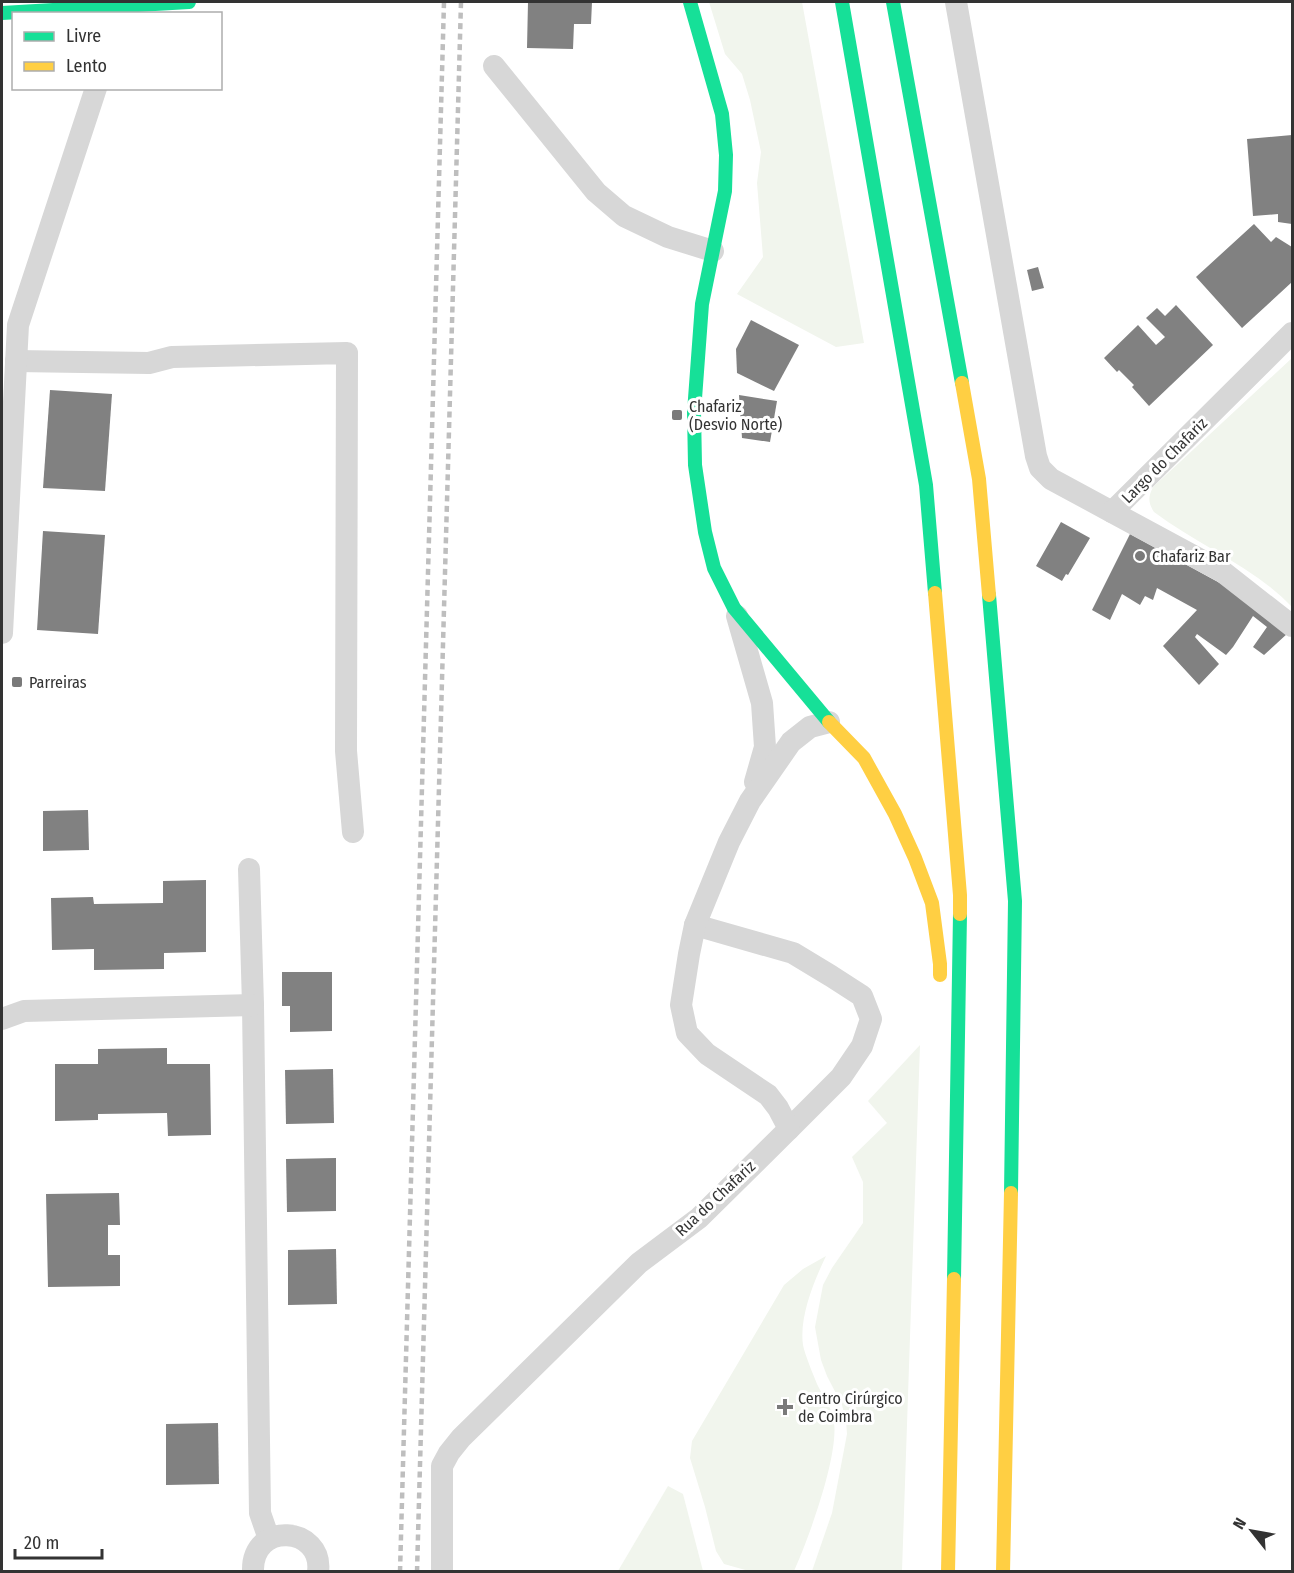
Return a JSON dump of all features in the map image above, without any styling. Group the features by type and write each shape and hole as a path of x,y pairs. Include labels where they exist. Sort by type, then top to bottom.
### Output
{"main road":[{"path":"19,12 189,2"},
{"path":"690,2 722,114 726,155 724,191 702,304 694,412 695,465 705,532 714,568 734,608 829,722 864,758 895,814 932,903 940,964 939,993"},
{"path":"842,2 926,485 960,895 948,1572"},
{"path":"893,2 979,479 1015,902 1003,1572"},
{"path":"946,1023 958,1053"}],"street":[{"path":"956,2 1036,456 1040,468 1051,478 1112,512"},
{"path":"494,66 596,192 624,216 668,237 713,251"},
{"path":"2,633 18,325 95,90"},
{"name":"Largo do Chafariz","path":"1293,333 1112,512 1223,572 1293,626"},
{"path":"16,361 149,363 172,357 347,353 346,751 353,832"},
{"path":"734,608 762,704 764,725 765,747 750,801"},
{"path":"789,1129 768,1095 707,1054 687,1033 681,1005 695,925 729,842 750,801 791,742 810,727 829,722"},
{"path":"249,869 260,1513 269,1539"},
{"name":"Rua do Chafariz","path":"442,1572 442,1466 448,1453 639,1263 699,1218 841,1077 862,1046 871,1019 862,996 793,953 695,925"},
{"path":"2,1005 24,1011"},
{"path":"2,1018 24,1011 253,1005"},
{"path":"253,1572 252,1564 261,1545 280,1535 291,1535 302,1539 310,1546 316,1555 318,1572"}],"shaded area":[{"path":"709,2 802,2 864,343 836,347 737,294 763,257 757,183 761,152 742,74 725,54"},
{"path":"1292,358 1292,607 1243,568 1154,512 1149,500 1153,487"},
{"path":"920,1045 902,1571 812,1571 832,1513 847,1434 842,1405 821,1360 815,1327 823,1285 863,1223 863,1182 852,1157 887,1123 868,1101"},
{"path":"826,1256 808,1299 802,1334 809,1364 833,1417 833,1450 815,1517 794,1571 749,1571 724,1564 716,1551 690,1458 692,1441 784,1285 803,1269"},
{"path":"668,1486 683,1494 703,1571 618,1571"}],"building":[{"path":"528,2 592,2 591,24 574,24 573,49 527,48"},
{"path":"1292,135 1292,224 1278,222 1278,214 1253,216 1247,139"},
{"path":"1254,224 1271,242 1276,237 1292,247 1292,282 1242,328 1196,277"},
{"path":"1038,267 1044,288 1032,291 1027,270"},
{"path":"1176,305 1213,345 1149,406 1132,387 1134,385 1104,358 1138,325 1156,345 1165,337 1146,318 1157,308 1165,316"},
{"path":"751,320 799,345 774,391 737,373 736,349"},
{"path":"50,390 112,394 105,491 43,488"},
{"path":"739,395 777,401 770,442 742,438"},
{"path":"1061,522 1090,538 1062,581 1036,566"},
{"path":"43,531 105,535 98,634 37,630"},
{"path":"1130,534 1229,588 1288,633 1264,655 1253,647 1267,627 1253,616 1226,655 1197,634 1195,637 1219,664 1199,685 1163,646 1197,610 1157,588 1153,600 1145,596 1140,605 1122,594 1110,620 1092,610"},
{"path":"88,810 89,850 43,851 43,811"},
{"path":"206,880 206,952 164,953 164,969 94,970 94,949 52,950 51,898 93,897 94,904 163,903 163,881"},
{"path":"282,972 332,972 332,1031 290,1032 290,1006 282,1006"},
{"path":"167,1048 167,1064 210,1064 211,1135 168,1136 167,1113 98,1114 98,1120 55,1121 55,1064 98,1064 98,1049"},
{"path":"333,1069 334,1123 286,1124 285,1070"},
{"path":"336,1158 336,1211 287,1212 286,1159"},
{"path":"119,1193 120,1225 108,1225 108,1255 120,1255 120,1286 48,1287 46,1194"},
{"path":"336,1249 337,1304 288,1305 288,1250"},
{"path":"218,1423 219,1484 166,1485 166,1424"}],"railway":[{"path":"400,1572 444,2"},
{"path":"417,1572 461,2"}],"traffic: fast":[{"path":"19,12 189,2"},
{"path":"690,2 722,114 726,155 725,191 702,304 694,412 695,465 705,532 714,568 734,608 829,722"},
{"path":"842,2 926,485 935,593"},
{"path":"893,2 962,383"},
{"path":"2,13 12,12"},
{"path":"989,595 1015,901 1011,1193"},
{"path":"954,1279 960,914"}],"traffic: slow":[{"path":"962,383 979,479 989,595"},
{"path":"935,593 960,914"},
{"path":"829,722 864,758 895,814 915,858 932,903 940,975"},
{"path":"1003,1572 1011,1193"},
{"path":"948,1572 954,1279"}],"place":[{"name":"Chafariz (Desvio Norte)","path":"677,415"},
{"name":"Chafariz Bar","path":"1140,556"},
{"name":"Parreiras","path":"17,682"},
{"name":"Centro Cirúrgico de Coimbra","path":"785,1407"}]}
